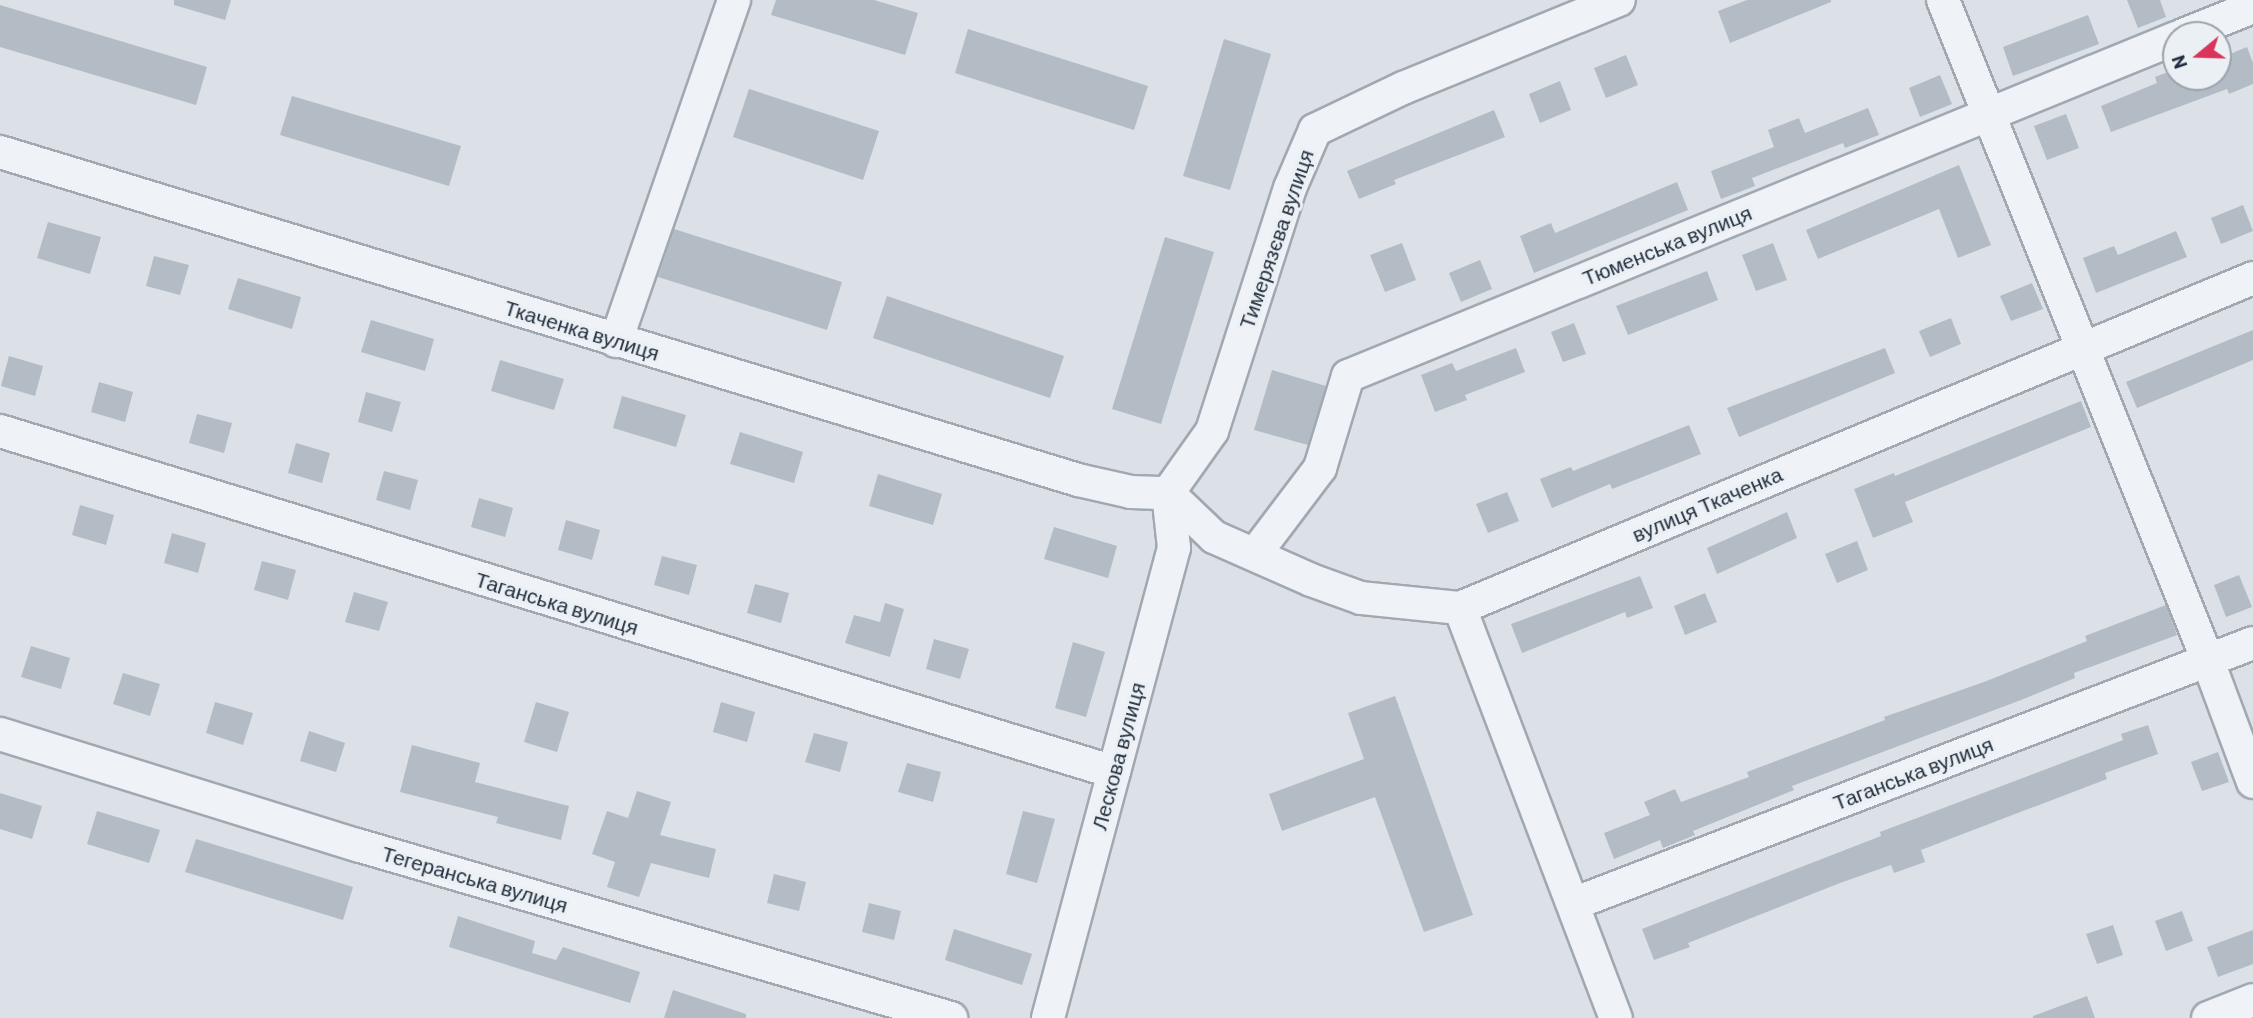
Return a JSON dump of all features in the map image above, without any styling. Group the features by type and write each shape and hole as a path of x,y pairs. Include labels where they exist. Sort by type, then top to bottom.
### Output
{"street":[{"path":"616,341 734,0"},
{"name":"Тимерязєва вулиця","path":"1168,493 1212,431 1290,188 1315,130 1403,88 1619,0"},
{"path":"1943,0 2080,348 2208,661 2253,782"},
{"path":"2218,21 2253,7"},
{"name":"Тюменська вулиця","path":"1255,554 1320,468 1348,376 2162,44"},
{"name":"Ткаченка вулиця","path":"0,152 1077,480 1130,492 1168,493"},
{"name":"вулиця Ткаченка","path":"1168,493 1214,537 1311,580 1361,598 1460,608 2253,278"},
{"name":"Таганська вулиця","path":"0,431 1114,772"},
{"name":"Лескова вулиця","path":"1048,1018 1174,548 1168,493"},
{"path":"1460,608 1616,1018"},
{"name":"Таганська вулиця","path":"1573,904 2253,643"},
{"name":"Тегеранська вулиця","path":"0,734 388,854 951,1018"},
{"path":"2208,1018 2253,1000"}],"building":[{"path":"174,0 231,0 225,20 174,5"},
{"path":"776,0 874,0 918,13 905,55 771,15"},
{"path":"1747,0 1831,2 1730,43 1718,11"},
{"path":"2127,0 2160,0 2166,17 2138,28"},
{"path":"0,5 207,67 196,105 0,47"},
{"path":"2088,15 2099,44 2013,76 2003,47"},
{"path":"968,29 1148,86 1134,130 955,73"},
{"path":"1224,39 1271,54 1230,190 1183,176"},
{"path":"2247,47 2253,63 2253,84 2229,94 2228,91 2232,91 2232,53"},
{"path":"1626,55 1638,85 1606,98 1594,68"},
{"path":"2162,74 2162,91 2222,91 2111,132 2101,106 2157,83 2155,77"},
{"path":"1940,75 1952,104 1920,117 1909,88"},
{"path":"1560,81 1571,110 1540,123 1529,94"},
{"path":"749,89 879,131 863,180 733,137"},
{"path":"292,96 461,146 449,186 280,135"},
{"path":"1868,108 1879,135 1845,148 1843,143 1752,178 1755,186 1721,199 1711,171 1774,147 1768,130 1799,118 1805,133"},
{"path":"1494,110 1505,137 1394,180 1396,184 1359,199 1347,171"},
{"path":"2066,114 2079,148 2047,160 2034,126"},
{"path":"1959,165 1991,245 1958,258 1939,209 1818,259 1806,230"},
{"path":"1677,182 1688,210 1534,273 1520,236 1551,223 1555,233"},
{"path":"2243,205 2253,231 2221,244 2211,218"},
{"path":"48,222 101,237 90,274 37,258"},
{"path":"674,229 842,282 827,330 658,277"},
{"path":"2176,231 2187,257 2096,293 2083,258 2114,246 2118,255"},
{"path":"1165,237 1214,252 1161,424 1112,409"},
{"path":"1402,243 1416,280 1385,292 1370,255"},
{"path":"1773,243 1787,280 1756,291 1742,255"},
{"path":"154,256 189,265 180,295 146,286"},
{"path":"1480,260 1492,289 1461,302 1449,273"},
{"path":"1707,271 1718,300 1628,335 1616,306"},
{"path":"238,278 301,297 292,329 228,309"},
{"path":"2032,283 2043,309 2011,321 2000,296"},
{"path":"887,296 1064,356 1050,398 873,338"},
{"path":"1951,318 1961,344 1930,357 1919,331"},
{"path":"371,320 434,339 425,371 361,352"},
{"path":"1574,323 1586,354 1563,362 1551,332"},
{"path":"2253,330 2253,360 2137,408 2126,382"},
{"path":"1516,348 1525,372 1465,395 1467,400 1435,412 1421,375 1452,363 1456,371"},
{"path":"1885,348 1895,373 1739,437 1727,408"},
{"path":"9,356 43,366 35,396 1,386"},
{"path":"500,360 564,379 554,410 491,391"},
{"path":"1272,370 1326,386 1308,445 1254,430"},
{"path":"99,382 133,392 125,422 91,412"},
{"path":"366,392 401,402 392,432 358,422"},
{"path":"622,396 686,415 676,447 613,428"},
{"path":"2081,401 2091,427 1905,502 1913,522 1873,538 1854,489 1894,473 1895,476"},
{"path":"197,414 232,423 224,453 189,443"},
{"path":"1689,425 1701,454 1612,489 1610,484 1552,508 1540,479 1571,467 1573,471"},
{"path":"740,432 803,452 794,483 730,464"},
{"path":"296,443 330,453 322,483 288,473"},
{"path":"384,471 418,480 410,510 376,500"},
{"path":"878,474 942,494 933,525 869,506"},
{"path":"1507,492 1519,521 1488,533 1476,504"},
{"path":"479,498 513,508 505,537 471,527"},
{"path":"80,505 114,515 106,545 72,535"},
{"path":"1787,512 1797,538 1717,574 1707,548"},
{"path":"566,520 600,530 592,560 558,550"},
{"path":"1054,527 1117,546 1108,578 1044,559"},
{"path":"172,533 206,543 198,573 164,563"},
{"path":"1857,541 1868,570 1837,583 1825,554"},
{"path":"662,556 697,565 689,595 654,585"},
{"path":"262,561 296,570 288,600 254,590"},
{"path":"2239,575 2252,607 2226,617 2214,585"},
{"path":"1640,576 1653,608 1627,618 1625,612 1522,653 1511,624"},
{"path":"755,584 789,593 781,623 747,613"},
{"path":"354,592 388,602 379,631 345,622"},
{"path":"1705,593 1717,622 1685,635 1674,606"},
{"path":"885,603 904,609 890,657 845,643 854,615 880,622"},
{"path":"2166,605 2177,635 2074,673 2075,678 2021,700 1792,786 1794,790 1693,831 1695,835 1663,848 1660,840 1614,859 1604,833 1650,815 1644,802 1675,789 1681,802 1749,777 1747,772 2087,641 2085,636"},
{"path":"934,639 969,649 960,679 926,669"},
{"path":"1073,642 1105,652 1086,717 1055,708"},
{"path":"31,646 70,658 61,689 21,677"},
{"path":"123,673 160,684 150,716 113,704"},
{"path":"1395,696 1473,915 1424,932 1375,797 1282,831 1269,794 1364,759 1348,713"},
{"path":"215,702 253,713 243,745 206,733"},
{"path":"536,702 569,712 557,752 524,742"},
{"path":"721,702 755,712 747,742 713,732"},
{"path":"2148,725 2158,754 2105,773 2107,779 1921,850 1925,862 1894,873 1891,865 1840,883 1688,943 1690,947 1654,960 1642,929 1881,836 1880,832 2123,740 2121,734"},
{"path":"309,731 345,743 336,772 300,761"},
{"path":"814,733 848,742 840,772 805,762"},
{"path":"412,745 480,763 475,782 569,806 561,840 496,823 498,817 400,792"},
{"path":"2218,752 2229,782 2202,791 2191,762"},
{"path":"907,763 941,772 933,802 898,792"},
{"path":"637,791 671,802 660,835 716,849 709,878 651,863 639,897 607,887 615,862 592,854 607,811 628,818"},
{"path":"0,793 42,806 32,839 0,829"},
{"path":"97,811 160,830 149,863 87,844"},
{"path":"1023,811 1055,819 1037,883 1006,874"},
{"path":"196,839 353,887 343,920 185,872"},
{"path":"774,874 806,882 799,911 767,903"},
{"path":"869,903 901,911 894,940 862,932"},
{"path":"2182,911 2193,941 2166,951 2155,921"},
{"path":"458,916 535,941 532,953 556,960 563,947 640,972 630,1003 449,947"},
{"path":"2113,925 2123,955 2097,964 2086,934"},
{"path":"954,929 1032,954 1022,985 945,960"},
{"path":"2253,930 2253,964 2218,977 2207,947"},
{"path":"673,990 746,1014 746,1018 664,1018"},
{"path":"2087,996 2095,1018 2033,1018 2033,1016"}]}
